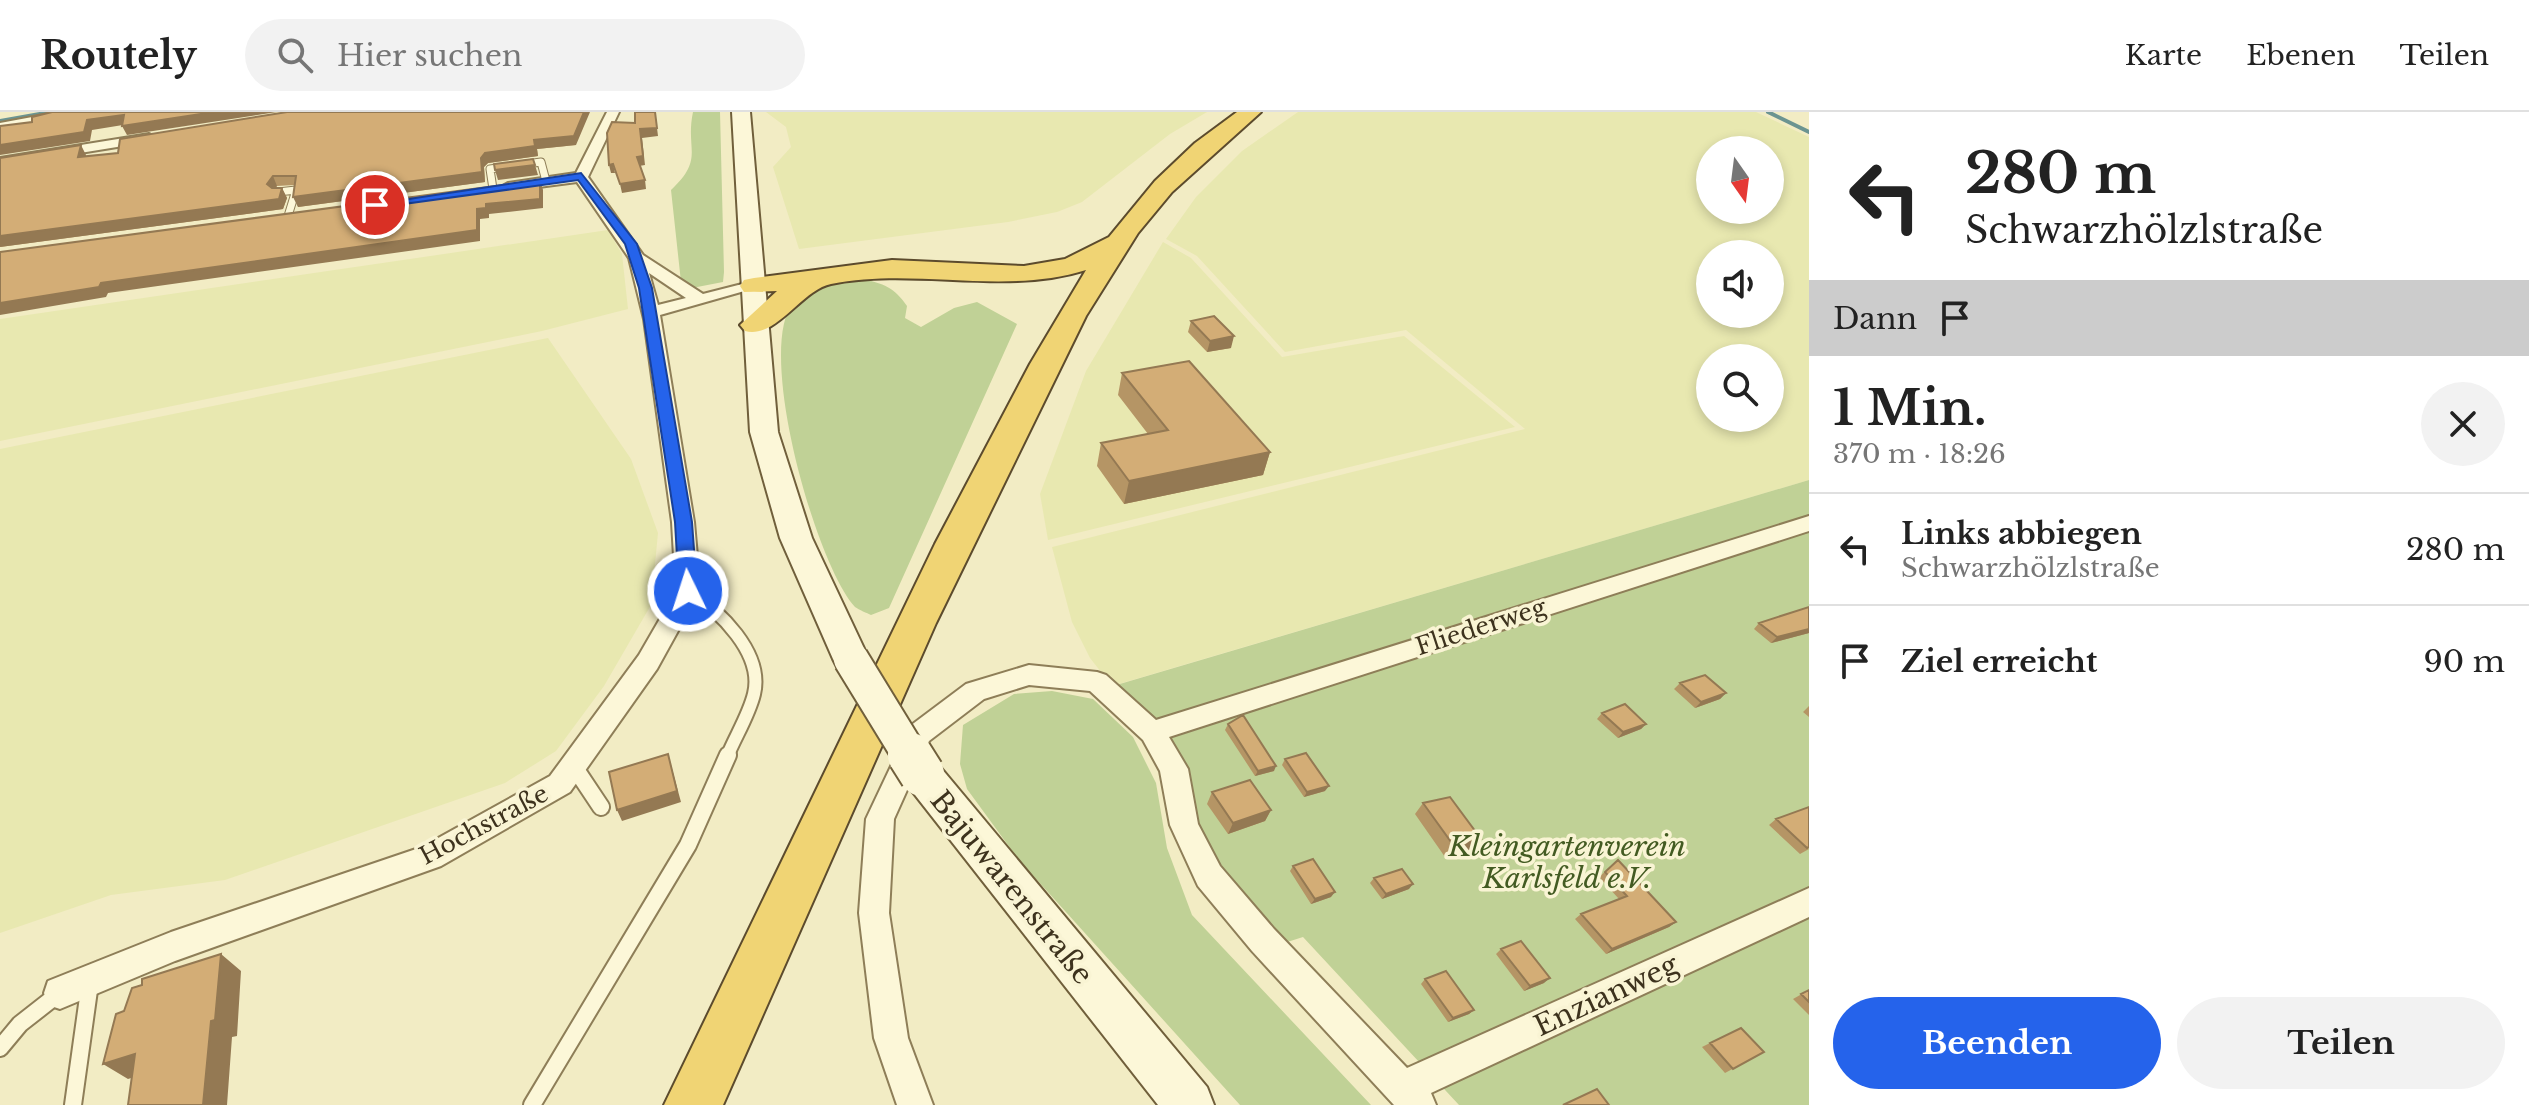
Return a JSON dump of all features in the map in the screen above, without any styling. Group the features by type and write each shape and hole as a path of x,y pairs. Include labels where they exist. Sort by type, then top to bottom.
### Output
{"highway":[{"path":"693,1105 752,984 944,560 1067,325 1114,244 1148,200 1190,158 1250,112"},
{"path":"754,286 892,268 1052,271 1075,265 1114,244"},
{"path":"986,272 1035,291 1067,325"},
{"path":"755,325 787,297 826,277"}],"main road":[{"name":"Bajuwarenstraße","path":"741,112 764,432 796,538 851,659 922,774 1189,1105"}],"street":[{"path":"0,116 21,112"},
{"path":"0,127 80,112"},
{"path":"581,177 613,112"},
{"path":"0,162 164,136"},
{"path":"485,190 581,177"},
{"path":"581,177 631,244 637,258 650,312 683,522 688,591"},
{"path":"637,258 698,298"},
{"path":"650,312 754,286"},
{"name":"Fliederweg","path":"1152,732 1809,523"},
{"name":"Hochstraße","path":"60,993 171,947 431,857 560,784 648,662 688,591"},
{"path":"915,1105 891,1038 874,913 880,819 919,734 975,691 1029,675 1097,682 1152,732 1174,769 1184,825 1209,876 1263,940 1410,1096"},
{"name":"Enzianweg","path":"1410,1096 1809,902"}],"lane":[{"path":"278,192 296,190 287,216"},
{"path":"532,1105 688,845 755,692 748,650 714,607 688,591"},
{"path":"573,765 601,807"},
{"path":"73,1105 90,980"},
{"path":"0,1048 20,1024 60,993"}],"green space":[{"path":"693,112 720,112 724,272 723,282 692,288 681,282 671,190 688,170 691,161"},
{"path":"766,112 1207,112 1170,134 1082,202 1057,212 1008,222 799,249 773,167 791,147 786,127"},
{"path":"1298,112 1756,112 1809,137 1809,480 1112,686 1090,658 1072,622 1052,547 1525,429 1406,330 1285,352 1197,256 1166,239 1196,197 1242,151"},
{"path":"608,230 622,254 628,309 542,331 0,441 0,319"},
{"path":"1163,242 1191,258 1282,357 1404,336 1515,427 1048,540 1040,494 1086,371"},
{"path":"862,279 893,291 907,306 905,318 921,327 954,308 977,302 1017,324 889,608 871,615 855,607 840,584 808,505 795,457 781,364 783,328 793,303 816,289"},
{"path":"548,338 631,459 658,533 651,605 604,686 556,751 505,783 225,880 111,895 0,933 0,449"},
{"path":"1809,480 1809,515 1150,722 1113,686"},
{"name":"Kleingartenverein Karlsfeld e.V.","path":"1809,531 1809,1105 1459,1105 1303,937 1278,945 1215,871 1166,742 1179,733"},
{"path":"1052,691 1093,699 1133,737 1156,783 1167,848 1192,915 1371,1105 1240,1105 1019,860 967,789 960,764 963,725 1014,694"}],"building":[{"path":"52,112 214,112 122,126 124,115 87,120 84,132 0,145 0,126 32,122 32,117"},
{"path":"287,112 584,112 574,136 534,140 535,146 485,153 481,158 482,172 293,197 296,176 273,176 267,184 272,188 282,188 279,199 0,236 0,158 81,145 78,157 118,153 120,139"},
{"path":"635,112 655,112 657,128 640,129 643,156 637,157 645,180 620,184 613,164 609,165 607,133 612,122 635,123"},
{"path":"533,159 535,165 495,170 494,164"},
{"path":"540,180 540,199 486,204 486,208 477,209 477,230 101,283 99,287 0,303 0,252"},
{"path":"1214,316 1234,336 1210,341 1191,321"},
{"path":"1189,361 1270,452 1129,481 1101,443 1168,430 1122,373"},
{"path":"1809,607 1809,629 1777,637 1759,623"},
{"path":"1705,675 1726,693 1701,702 1680,683"},
{"path":"1625,704 1646,724 1623,732 1602,713"},
{"path":"1243,715 1276,766 1258,771 1228,724"},
{"path":"1306,753 1329,786 1307,792 1285,759"},
{"path":"668,754 677,791 617,810 609,772"},
{"path":"1250,780 1271,810 1233,823 1212,792"},
{"path":"1450,797 1481,839 1454,846 1423,803"},
{"path":"1809,807 1809,847 1807,848 1776,819"},
{"path":"1313,859 1335,892 1315,899 1293,866"},
{"path":"1618,860 1676,922 1612,949 1581,914 1627,896 1605,872"},
{"path":"1402,869 1413,884 1386,894 1374,878"},
{"path":"1521,941 1550,978 1530,986 1501,949"},
{"path":"221,954 203,1105 128,1105 135,1054 103,1064 116,1014 124,1011 132,988 142,985 142,979"},
{"path":"1446,971 1474,1010 1453,1018 1425,979"},
{"path":"1809,990 1809,1002 1801,994"},
{"path":"1741,1028 1764,1052 1733,1069 1710,1043"},
{"path":"1597,1089 1609,1105 1563,1105"}],"waterway":[{"path":"0,121 51,112"},
{"path":"1768,112 1809,132"}],"route":[{"path":"375,205 581,177 631,244 646,288 683,522 688,591"}]}
